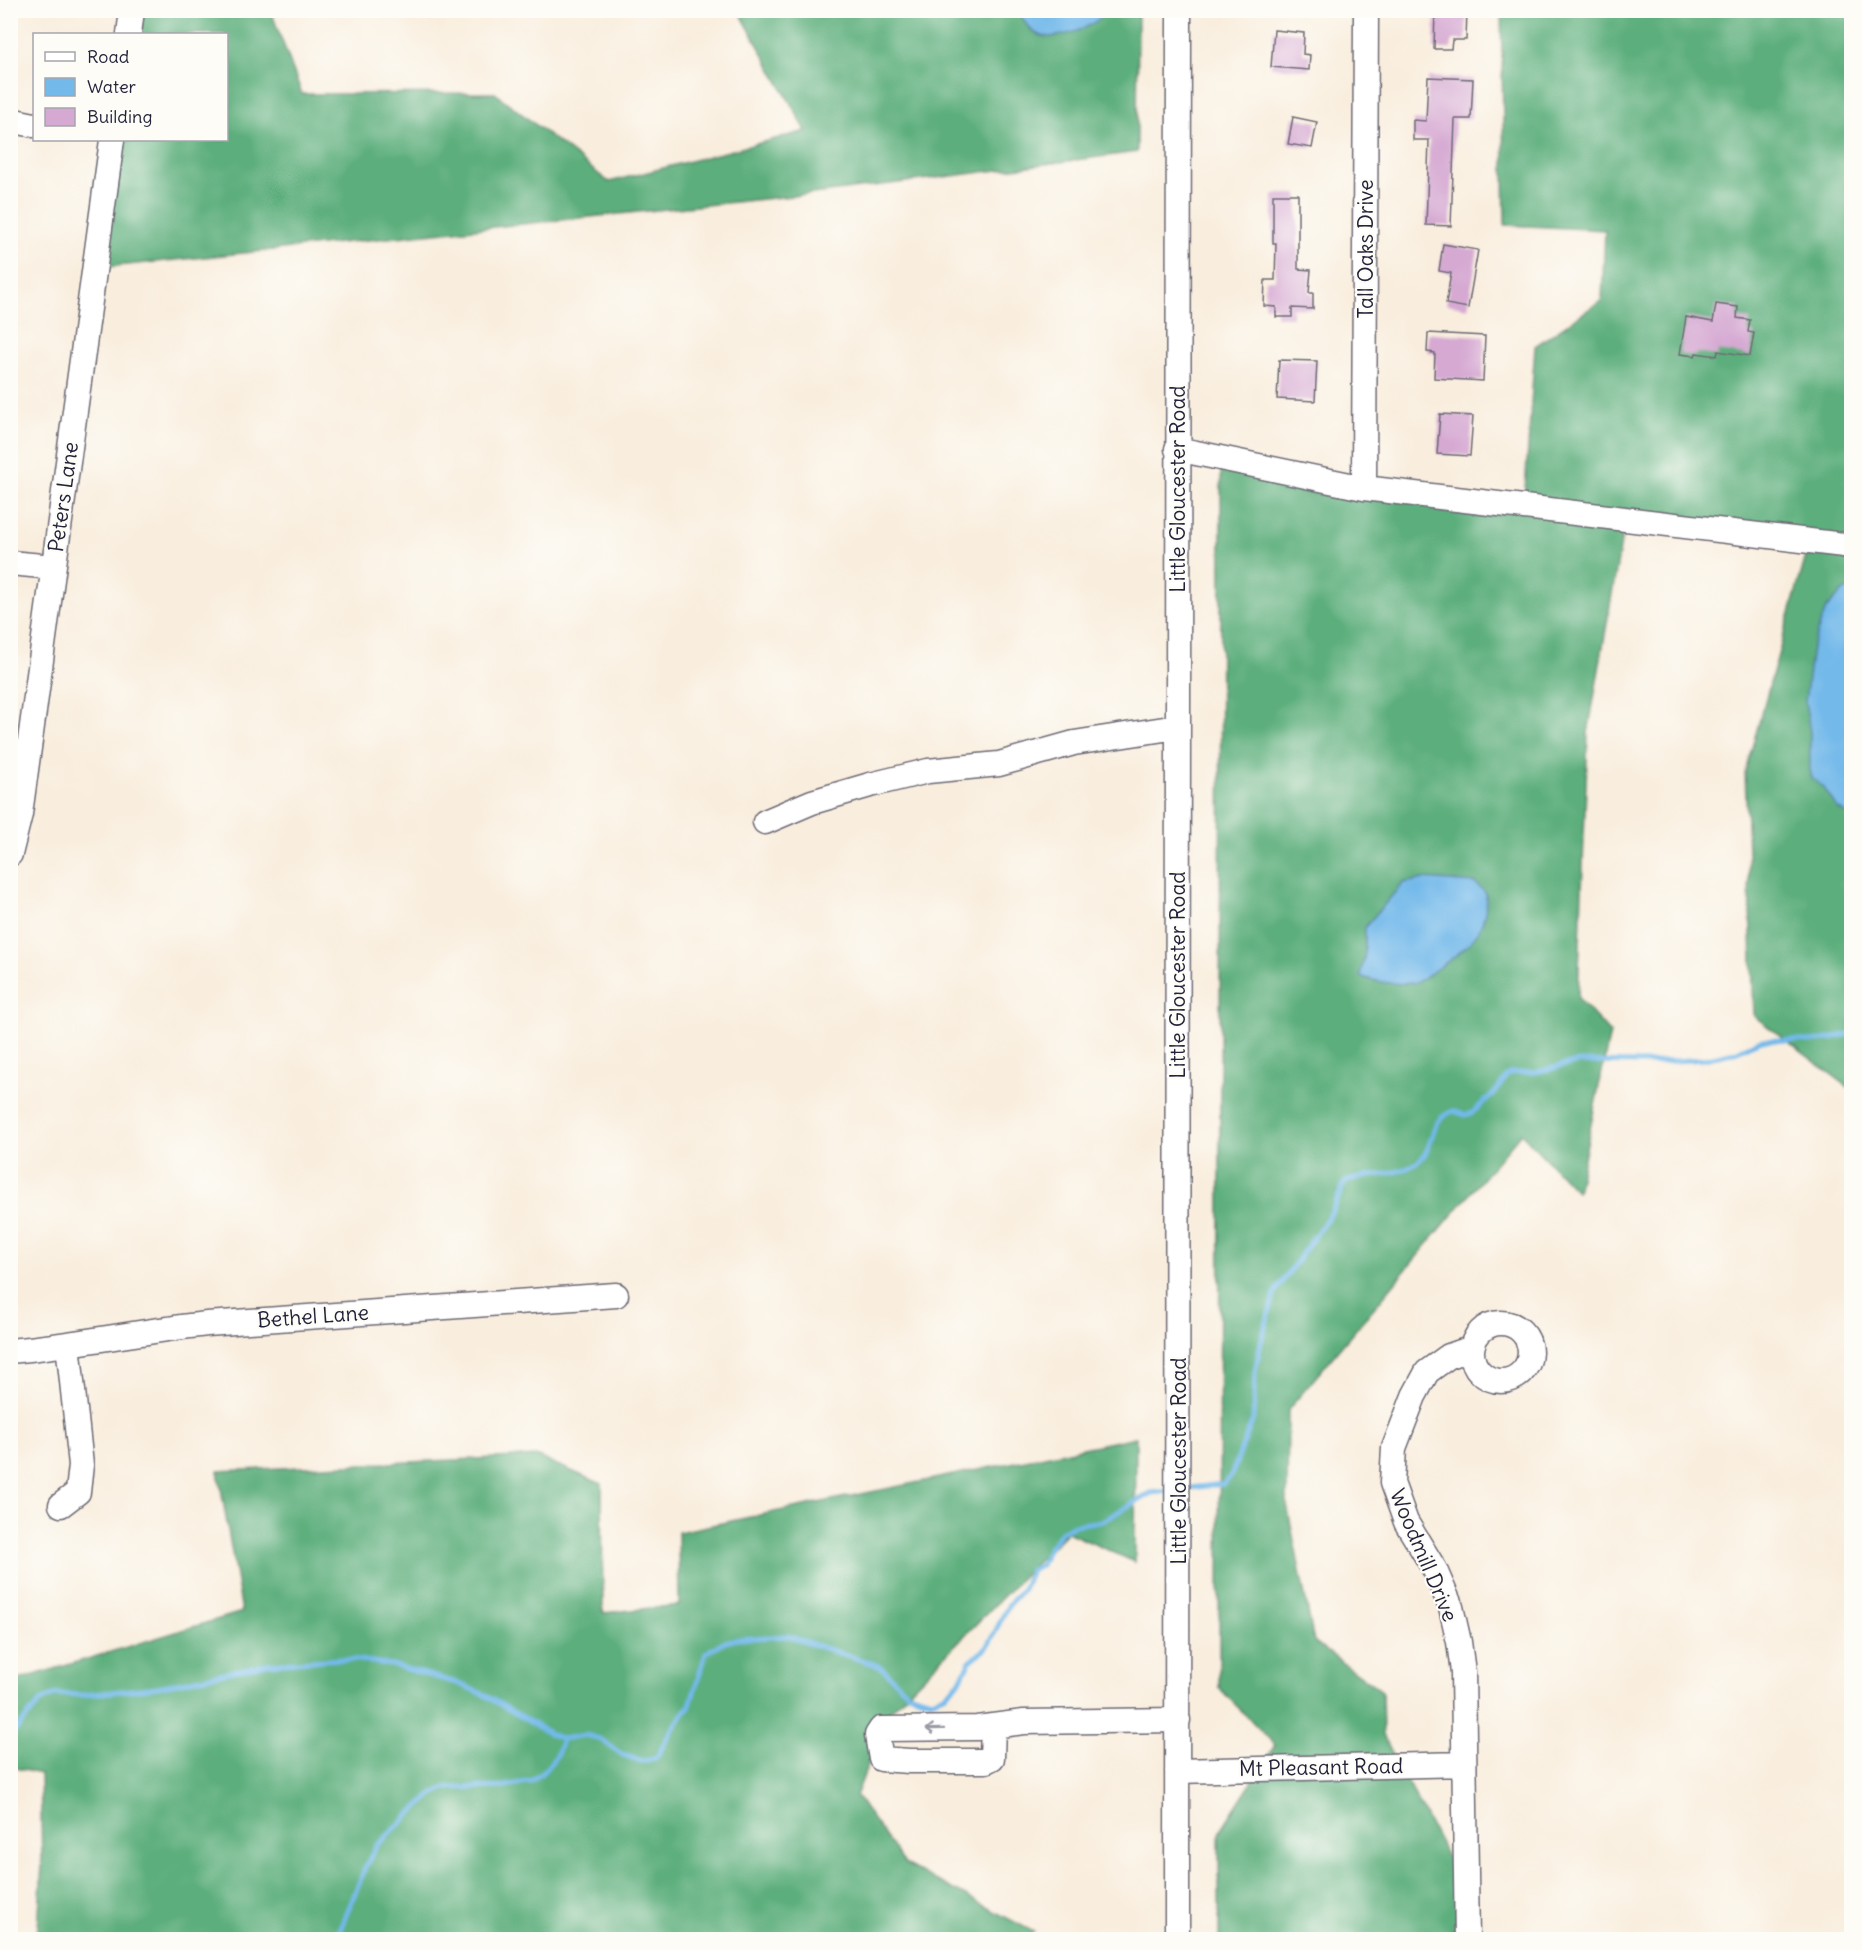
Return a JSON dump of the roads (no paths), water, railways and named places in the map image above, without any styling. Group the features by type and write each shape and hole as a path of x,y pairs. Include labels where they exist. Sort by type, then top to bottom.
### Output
{"street":[{"path":"129,33 132,10"},
{"name":"Little Gloucester Road","path":"1177,1940 1179,10"},
{"name":"Tall Oaks Drive","path":"1364,488 1366,10"},
{"path":"10,120 33,125"},
{"name":"Peters Lane","path":"10,854 20,814 109,141"},
{"path":"1177,449 1364,488 1851,546"},
{"path":"10,563 53,567"},
{"path":"765,822 812,802 928,771 999,764 1074,743 1177,727"},
{"name":"Bethel Lane","path":"10,1351 149,1330 207,1324 616,1295"},
{"path":"61,1505 78,1492 81,1465 68,1344"},
{"name":"Woodmill Drive","path":"1467,1940 1463,1672 1459,1642 1451,1606 1435,1570 1406,1522 1392,1483 1394,1448 1414,1396 1428,1372 1449,1356 1472,1348"},
{"path":"993,1726 1024,1722 1178,1720"},
{"name":"Mt Pleasant Road","path":"1177,1771 1464,1764"}],"water":[{"path":"1018,11 1105,11 1094,22 1075,32 1046,37 1032,30"},
{"path":"1851,587 1851,816 1837,808 1824,788 1812,778 1810,732 1805,701 1812,647 1826,609 1842,592"},
{"path":"1424,879 1475,883 1486,893 1484,919 1479,930 1456,955 1417,982 1392,983 1360,976 1365,953 1365,927 1403,883"}],"waterway":[{"path":"1183,1489 1223,1484 1231,1476 1253,1419 1255,1372 1275,1292 1331,1213 1345,1182 1404,1170 1412,1166 1425,1154 1439,1120 1453,1111 1465,1115 1472,1113 1498,1089 1506,1076 1511,1073 1536,1072 1579,1062 1646,1063 1704,1059 1735,1052 1761,1040 1819,1041 1852,1033"},
{"path":"10,1737 41,1701 56,1694 83,1695 158,1687 267,1664 340,1659 392,1665 457,1683 483,1694 562,1739 585,1735 600,1739 623,1755 642,1761 654,1759 690,1705 706,1653 721,1643 737,1639 787,1636 874,1664 883,1669 908,1693 931,1700 946,1694 959,1682 970,1661 987,1648 1009,1604 1023,1589 1031,1570 1041,1565 1048,1549 1062,1531 1074,1525 1102,1521 1151,1493 1171,1491"},
{"path":"336,1940 376,1846 420,1805 445,1788 501,1787 531,1781 544,1771 557,1755 562,1739"}]}
